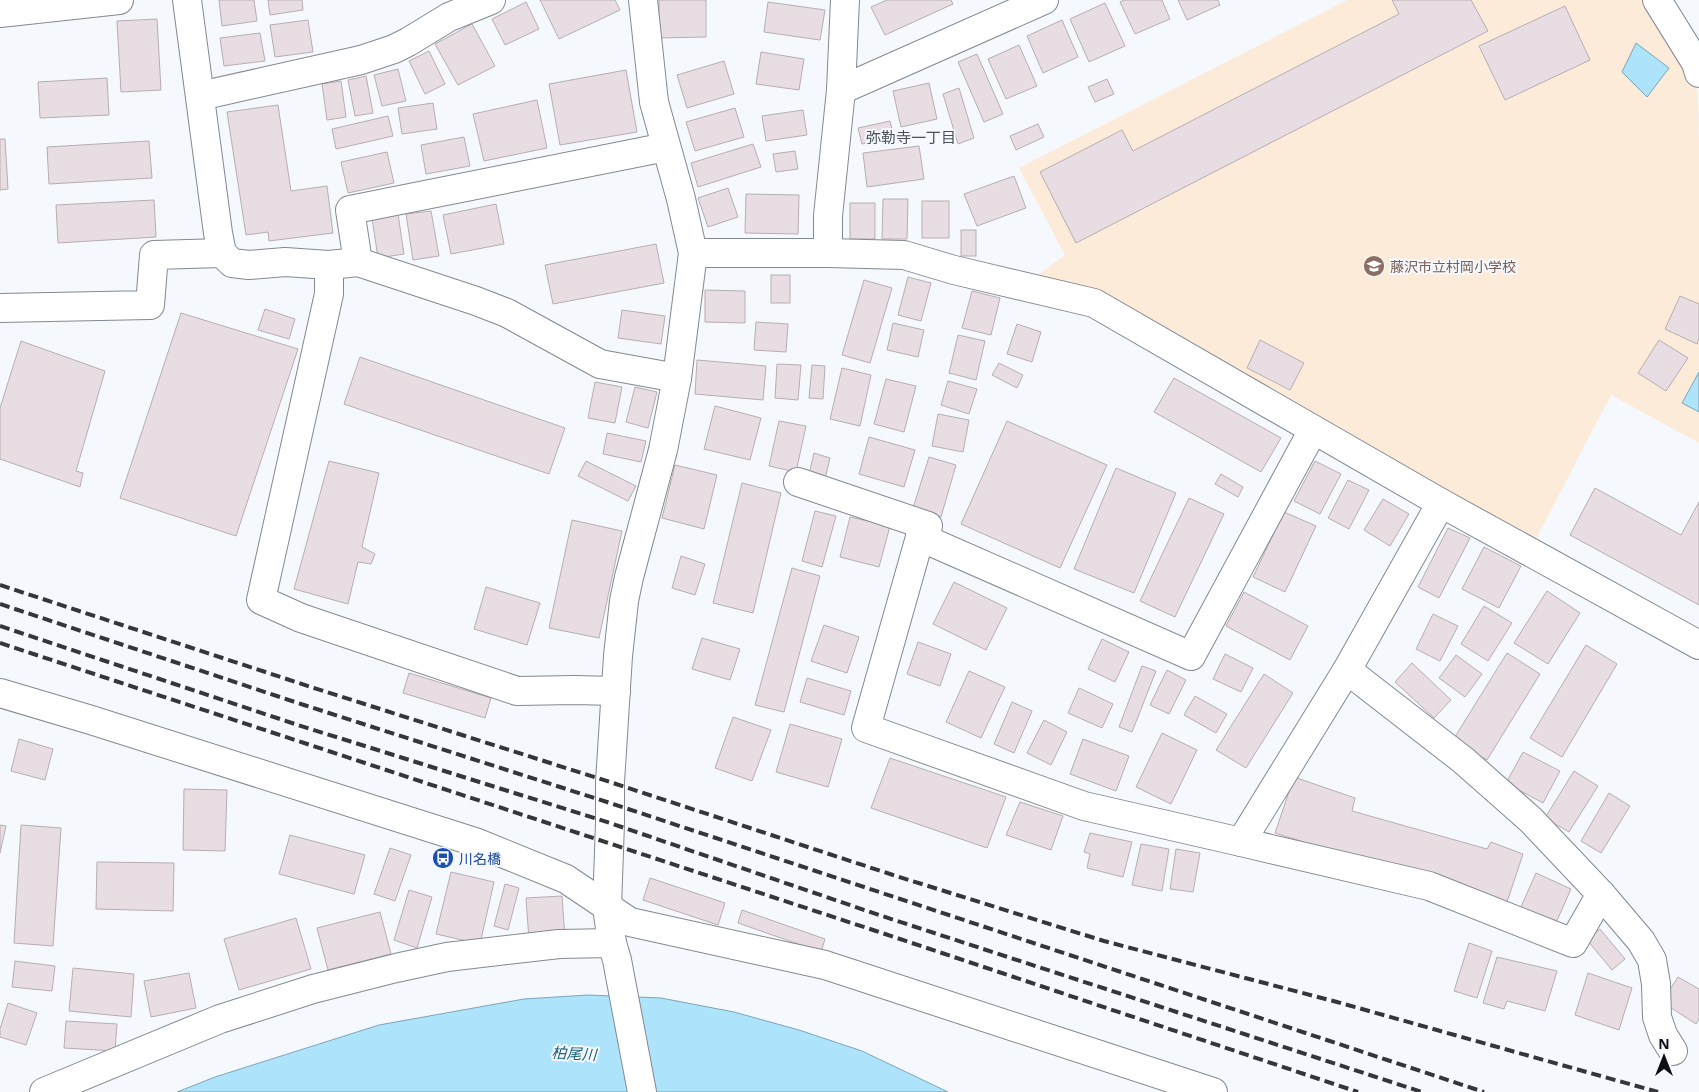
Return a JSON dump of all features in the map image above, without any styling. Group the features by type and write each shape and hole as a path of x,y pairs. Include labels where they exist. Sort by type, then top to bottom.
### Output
{"street":[{"path":"0,12 120,0"},
{"path":"187,0 218,233 222,253 232,263 249,265 285,262 329,265 358,262 476,301 506,313 600,364 677,378"},
{"path":"200,96 361,60 394,49 449,17 491,0"},
{"path":"642,1092 608,907 610,782 618,656 624,601 663,450 677,378 693,253 654,102 644,0"},
{"path":"828,253 828,216 841,90 846,0"},
{"path":"841,90 1044,0"},
{"path":"1656,0 1696,63 1699,73"},
{"path":"358,262 350,210 666,147"},
{"path":"0,308 150,305 154,255 222,253"},
{"path":"693,253 904,255 954,270 1094,303 1441,503 1699,645"},
{"path":"329,265 329,294 261,600 301,618 517,691 616,691"},
{"path":"920,537 1191,656 1313,430"},
{"path":"798,482 928,526 920,537 866,728 1084,806 1428,886 1573,944 1601,894"},
{"path":"1241,842 1347,670 1441,503"},
{"path":"1347,670 1463,760 1531,820 1601,894 1641,941 1652,960 1656,984 1657,1017 1663,1035 1673,1051"},
{"path":"0,693 475,842 566,878 630,922 825,965 1212,1092"},
{"path":"44,1092 158,1043 220,1019 322,987 396,968 447,957 559,944 615,952"}],"shaded area":[{"name":"藤沢市立村岡小学校","path":"1347,0 1645,0 1695,83 1698,94 1699,147 1699,443 1611,395 1536,539 1098,296 1034,278 1065,255 1019,168"}],"water":[{"path":"1636,43 1669,68 1647,97 1622,72"},
{"path":"1699,372 1699,412 1682,403"},
{"name":"柏尾川","path":"588,995 661,998 734,1012 799,1030 862,1051 948,1092 177,1092 215,1077 379,1025 524,999"}],"building":[{"path":"219,0 254,0 257,21 222,26"},
{"path":"268,0 302,0 303,10 270,15"},
{"path":"540,0 615,0 620,10 559,39"},
{"path":"659,0 706,0 706,37 659,38"},
{"path":"887,0 951,0 953,4 885,35 871,7"},
{"path":"1124,0 1162,0 1170,19 1135,34 1120,2"},
{"path":"1178,0 1218,0 1220,5 1187,20"},
{"path":"1392,0 1471,0 1488,31 1076,243 1040,172 1122,130 1133,151 1399,14"},
{"path":"526,2 539,29 505,45 492,19"},
{"path":"768,2 825,10 820,40 764,32"},
{"path":"1105,3 1125,46 1089,62 1070,19"},
{"path":"1565,6 1590,60 1505,100 1479,46"},
{"path":"157,19 161,90 121,92 117,21"},
{"path":"308,20 313,52 275,57 270,25"},
{"path":"1062,20 1078,57 1043,73 1027,36"},
{"path":"472,24 495,66 458,85 435,44"},
{"path":"260,33 265,61 224,66 220,38"},
{"path":"1019,45 1037,86 1006,99 988,59"},
{"path":"429,51 445,84 425,94 409,61"},
{"path":"761,52 804,59 799,90 756,84"},
{"path":"977,54 1003,114 984,122 958,62"},
{"path":"724,61 734,94 687,108 677,75"},
{"path":"398,69 406,101 382,106 374,75"},
{"path":"626,70 637,132 560,145 549,84"},
{"path":"366,76 373,113 355,116 348,80"},
{"path":"107,78 109,115 40,118 38,82"},
{"path":"1107,79 1114,94 1095,102 1088,87"},
{"path":"341,81 346,117 327,120 322,84"},
{"path":"929,83 937,119 901,127 893,91"},
{"path":"959,88 974,138 958,144 943,94"},
{"path":"537,100 547,148 484,161 473,114"},
{"path":"433,103 437,129 402,134 398,108"},
{"path":"278,105 291,191 327,186 333,233 269,241 268,232 246,235 227,112"},
{"path":"735,108 744,137 695,151 686,122"},
{"path":"803,110 807,135 766,141 762,116"},
{"path":"388,116 393,136 336,149 332,129"},
{"path":"890,121 894,137 862,144 858,128"},
{"path":"1038,124 1044,137 1016,150 1010,136"},
{"path":"464,137 470,166 426,174 421,145"},
{"path":"0,139 5,139 8,189 0,190"},
{"path":"149,141 152,178 49,184 47,147"},
{"path":"753,144 761,167 698,187 691,163"},
{"path":"919,146 924,179 867,187 863,153"},
{"path":"795,151 798,169 776,172 773,154"},
{"path":"387,152 394,183 348,193 341,162"},
{"path":"1014,176 1026,208 977,226 964,194"},
{"path":"728,188 738,217 708,227 698,198"},
{"path":"746,194 799,195 798,234 745,233"},
{"path":"883,199 908,199 907,239 882,239"},
{"path":"154,200 156,237 58,243 56,205"},
{"path":"922,201 949,201 949,238 922,238"},
{"path":"850,203 875,203 875,239 850,239"},
{"path":"496,204 504,244 451,254 443,215"},
{"path":"431,211 439,256 413,260 406,214"},
{"path":"398,214 404,254 378,258 372,218"},
{"path":"961,230 976,230 976,256 961,256"},
{"path":"656,244 664,283 553,304 545,265"},
{"path":"771,275 790,275 790,303 771,303"},
{"path":"908,277 931,283 921,321 898,315"},
{"path":"864,280 892,288 870,363 842,355"},
{"path":"705,290 745,291 745,323 705,322"},
{"path":"972,291 1000,298 991,335 962,328"},
{"path":"1680,296 1699,304 1699,338 1697,344 1665,329"},
{"path":"265,309 295,319 289,339 258,330"},
{"path":"622,310 665,316 661,344 618,338"},
{"path":"181,313 298,349 236,536 120,498"},
{"path":"756,322 788,324 786,352 754,350"},
{"path":"893,323 924,330 918,357 887,350"},
{"path":"1017,324 1041,332 1032,362 1007,354"},
{"path":"958,335 985,341 976,380 949,373"},
{"path":"1260,340 1304,363 1290,390 1247,368"},
{"path":"1659,340 1688,358 1666,391 1638,373"},
{"path":"21,341 105,371 76,471 83,473 80,487 0,459 0,408"},
{"path":"360,357 565,428 549,474 344,404"},
{"path":"697,360 766,366 763,400 695,394"},
{"path":"999,363 1023,375 1017,388 992,375"},
{"path":"777,364 801,365 798,400 775,398"},
{"path":"812,365 825,366 823,399 809,398"},
{"path":"842,368 871,375 860,426 830,419"},
{"path":"1174,378 1281,438 1261,472 1154,412"},
{"path":"886,379 916,386 904,432 874,424"},
{"path":"948,381 977,389 969,414 941,405"},
{"path":"595,382 622,387 615,423 588,418"},
{"path":"635,387 657,392 648,428 626,422"},
{"path":"715,406 761,418 750,460 704,449"},
{"path":"938,414 969,420 963,452 932,446"},
{"path":"779,421 806,426 796,472 769,466"},
{"path":"1007,421 1107,465 1060,568 961,524"},
{"path":"607,433 646,441 641,462 603,454"},
{"path":"869,437 915,450 904,487 859,474"},
{"path":"814,453 830,458 824,483 808,478"},
{"path":"929,457 956,465 941,517 913,508"},
{"path":"329,461 379,473 362,547 375,554 371,564 358,562 348,604 294,589"},
{"path":"586,461 636,486 628,501 578,476"},
{"path":"1315,461 1341,474 1320,514 1294,501"},
{"path":"675,465 717,475 704,529 662,518"},
{"path":"1116,468 1176,493 1134,593 1074,569"},
{"path":"1221,474 1243,487 1238,497 1215,484"},
{"path":"1348,480 1369,490 1349,529 1328,518"},
{"path":"742,483 781,493 753,613 713,603"},
{"path":"1595,488 1681,535 1699,502 1699,605 1570,535"},
{"path":"1189,498 1224,514 1175,617 1140,601"},
{"path":"1383,499 1409,514 1390,546 1364,530"},
{"path":"815,511 836,516 822,567 802,561"},
{"path":"1284,512 1316,526 1285,592 1253,577"},
{"path":"850,517 890,526 879,567 840,557"},
{"path":"572,520 622,531 599,638 549,628"},
{"path":"1448,528 1470,538 1439,598 1418,587"},
{"path":"1484,547 1521,566 1499,608 1462,589"},
{"path":"681,556 705,564 695,595 672,588"},
{"path":"792,568 820,576 784,712 755,705"},
{"path":"954,582 1007,608 986,650 933,624"},
{"path":"486,587 540,603 527,645 474,629"},
{"path":"1547,591 1580,613 1548,664 1514,643"},
{"path":"1244,592 1308,626 1290,660 1226,626"},
{"path":"1484,606 1512,623 1488,661 1461,644"},
{"path":"1433,614 1458,626 1440,661 1416,649"},
{"path":"824,625 859,637 847,673 811,661"},
{"path":"702,638 740,649 730,680 692,669"},
{"path":"1102,639 1129,652 1115,682 1088,669"},
{"path":"918,642 951,654 940,686 907,674"},
{"path":"1586,645 1617,664 1562,757 1530,738"},
{"path":"1507,653 1540,674 1487,760 1453,740"},
{"path":"1225,654 1253,668 1241,692 1213,679"},
{"path":"1456,655 1482,674 1465,697 1439,678"},
{"path":"1412,663 1451,700 1434,718 1395,682"},
{"path":"1142,666 1156,671 1132,732 1119,727"},
{"path":"1167,670 1186,680 1169,714 1150,705"},
{"path":"969,671 1005,687 981,738 946,722"},
{"path":"409,673 491,698 485,718 403,693"},
{"path":"1264,674 1293,693 1246,768 1216,750"},
{"path":"807,678 851,691 844,715 800,702"},
{"path":"1079,688 1113,704 1102,728 1068,713"},
{"path":"1195,696 1227,714 1216,733 1184,715"},
{"path":"1012,702 1032,711 1014,753 994,744"},
{"path":"733,717 771,730 752,781 715,768"},
{"path":"1044,720 1067,732 1051,765 1027,753"},
{"path":"790,724 842,739 828,787 776,772"},
{"path":"1162,733 1197,750 1171,804 1136,787"},
{"path":"19,739 53,749 45,780 11,771"},
{"path":"1083,739 1129,756 1116,791 1070,774"},
{"path":"1523,752 1560,771 1543,803 1506,783"},
{"path":"890,758 1006,797 987,848 871,808"},
{"path":"1574,771 1598,786 1569,832 1545,818"},
{"path":"1294,777 1355,798 1352,811 1487,849 1491,842 1523,854 1506,905 1275,833"},
{"path":"184,789 227,790 225,851 183,850"},
{"path":"1609,793 1630,806 1601,853 1581,841"},
{"path":"1020,802 1063,816 1051,850 1006,835"},
{"path":"0,825 6,826 0,853"},
{"path":"21,825 61,828 53,946 14,943"},
{"path":"1090,833 1132,842 1123,877 1087,868 1090,854 1084,852"},
{"path":"290,835 365,855 354,894 279,874"},
{"path":"1141,844 1169,849 1162,891 1132,885"},
{"path":"390,848 411,855 395,901 374,894"},
{"path":"1176,849 1200,853 1193,892 1170,889"},
{"path":"97,862 174,863 173,911 96,909"},
{"path":"451,872 494,882 480,944 436,934"},
{"path":"1536,873 1571,889 1555,925 1520,909"},
{"path":"650,878 725,903 718,925 643,900"},
{"path":"505,884 519,888 508,930 494,926"},
{"path":"409,890 432,897 417,948 394,940"},
{"path":"562,896 565,938 529,940 526,898"},
{"path":"742,910 825,939 821,952 738,923"},
{"path":"380,912 391,954 328,970 317,928"},
{"path":"296,918 311,969 239,990 224,939"},
{"path":"1600,929 1625,959 1612,970 1587,940"},
{"path":"1469,943 1492,951 1477,998 1454,991"},
{"path":"1497,957 1557,971 1545,1011 1507,1001 1504,1009 1483,1003"},
{"path":"15,961 55,966 52,991 12,987"},
{"path":"73,968 134,974 131,1017 69,1011"},
{"path":"189,973 196,1008 151,1017 144,981"},
{"path":"1588,973 1632,988 1619,1030 1575,1015"},
{"path":"1678,977 1699,989 1699,1019 1696,1024 1662,1002"},
{"path":"8,1003 37,1013 26,1045 0,1037 0,1029"},
{"path":"66,1021 117,1024 115,1051 64,1048"}],"railway":[{"path":"0,585 893,875 1104,941 1337,1002 1658,1092"},
{"path":"0,604 304,705 610,803 1484,1092"},
{"path":"0,626 298,725 610,823 879,915 1422,1092"},
{"path":"0,643 876,931 1358,1092"}],"place":[{"name":"藤沢市立村岡小学校","path":"1374,266"},
{"name":"川名橋","path":"443,858"}],"district":[{"name":"弥勒寺一丁目","path":"911,137"}]}
